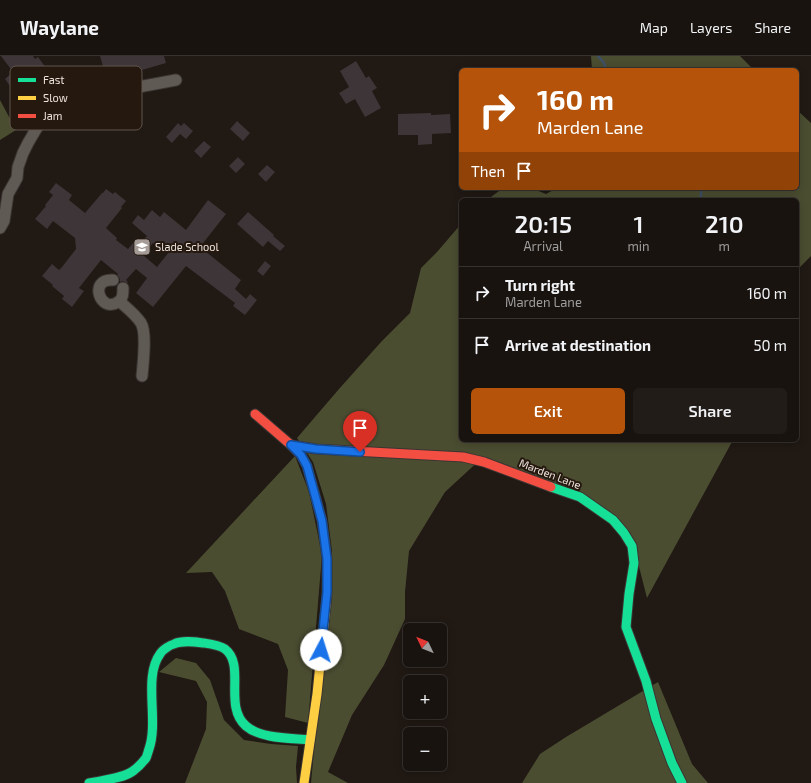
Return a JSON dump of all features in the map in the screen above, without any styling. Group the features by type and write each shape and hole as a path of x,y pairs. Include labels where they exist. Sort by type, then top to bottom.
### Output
{"street":[{"path":"142,86 176,80"},
{"path":"0,228 4,221 4,191 17,178 18,167 28,143 36,130"},
{"path":"113,280 108,280 102,284 98,291 104,302 107,304 112,304 119,301 122,298 123,288"},
{"path":"119,301 142,324 144,338 142,376"},
{"path":"255,414 301,455 307,466 322,521 327,559 327,592 317,694 304,783"},
{"name":"Marden Lane","path":"291,445 316,449 463,457 484,462 580,497 613,520 624,533 632,546 633,552 634,563 628,601 626,627 646,681 656,719 672,763 682,783"},
{"path":"89,783 119,777 133,771 140,765 146,756 151,745 153,732 152,678 154,664 162,651 175,643 203,643 217,645 228,652 233,660 235,673 234,703 237,713 247,727 261,734 310,740"}],"green space":[{"path":"591,56 740,56 752,68 592,68"},
{"path":"0,100 10,119 10,130 16,130 0,140"},
{"path":"799,112 811,123 811,256 799,268 799,198 490,198 500,190 536,190 546,194 553,190 799,190"},
{"path":"459,226 459,442 732,442 647,598 636,555 611,521 580,497 482,458 445,492 409,551 405,592 405,619 384,665 352,715 328,772 348,783 311,783 332,551 326,504 313,462 297,438 381,342 410,313 421,268"},
{"path":"295,456 309,492 322,555 308,723 285,717 288,670 278,644 239,629 225,591 212,572 186,573"},
{"path":"176,658 196,663 210,680 224,720 244,740 298,746 296,767 297,783 185,783 206,729 207,702 196,681 159,672"},
{"path":"658,682 692,764 708,783 522,783 540,754"}],"building":[{"path":"1,56 33,56 35,59 38,57 45,66 10,66 10,68"},
{"path":"100,56 164,56 166,63 142,70 142,66 103,66"},
{"path":"356,61 366,78 369,76 377,88 372,91 381,108 365,117 355,99 346,104 339,93 349,87 340,71"},
{"path":"10,75 10,86 5,79"},
{"path":"431,113 431,115 450,114 451,133 432,134 432,144 418,145 418,135 398,135 398,114"},
{"path":"237,121 250,133 243,141 230,129"},
{"path":"178,123 181,126 184,123 193,131 186,139 180,134 172,143 166,137"},
{"path":"204,141 211,147 201,158 194,151"},
{"path":"238,157 245,164 236,173 229,166"},
{"path":"267,165 275,172 266,182 258,174"},
{"path":"56,183 72,195 69,200 85,213 106,189 113,194 115,192 126,201 106,228 117,238 116,240 128,249 133,243 137,246 147,236 132,223 138,215 144,220 152,210 160,217 164,212 186,230 208,200 226,214 200,247 241,280 235,289 246,299 250,294 257,300 245,315 233,306 235,303 186,266 153,307 136,293 147,278 136,269 126,280 128,282 127,283 123,281 120,282 117,275 118,274 101,260 79,288 84,291 72,307 62,299 64,296 42,276 52,264 59,270 76,249 75,238 53,221 47,229 35,219 53,195 49,192","holes":["153,243 156,245 158,243 169,252 157,267 143,255"]},
{"path":"248,212 285,246 280,251 268,241 263,247 237,224"},
{"path":"265,261 271,266 263,276 257,271"}],"waterway":[{"path":"598,56 604,63 605,68"},
{"path":"700,198 701,190"}],"traffic: fast":[{"path":"551,487 580,497 613,520 624,533 632,546 634,563 626,627 646,681 656,719 672,763 682,783"},
{"path":"89,783 118,778 128,774 146,758 152,738 152,687 155,664 164,649 181,642 197,642 218,646 225,649 231,656 235,675 236,708 239,718 246,726 268,736 310,740"}],"traffic: slow":[{"path":"304,783 317,694 326,605"}],"traffic: jam":[{"path":"255,414 291,445 301,455 307,466 322,521 327,559 326,605"},
{"path":"291,445 316,449 463,457 484,462 551,487"}],"place":[{"name":"Slade School","path":"142,247"}],"route":[{"path":"321,650 327,592 327,559 322,521 307,466 301,455 291,445 316,449 360,452"}]}
